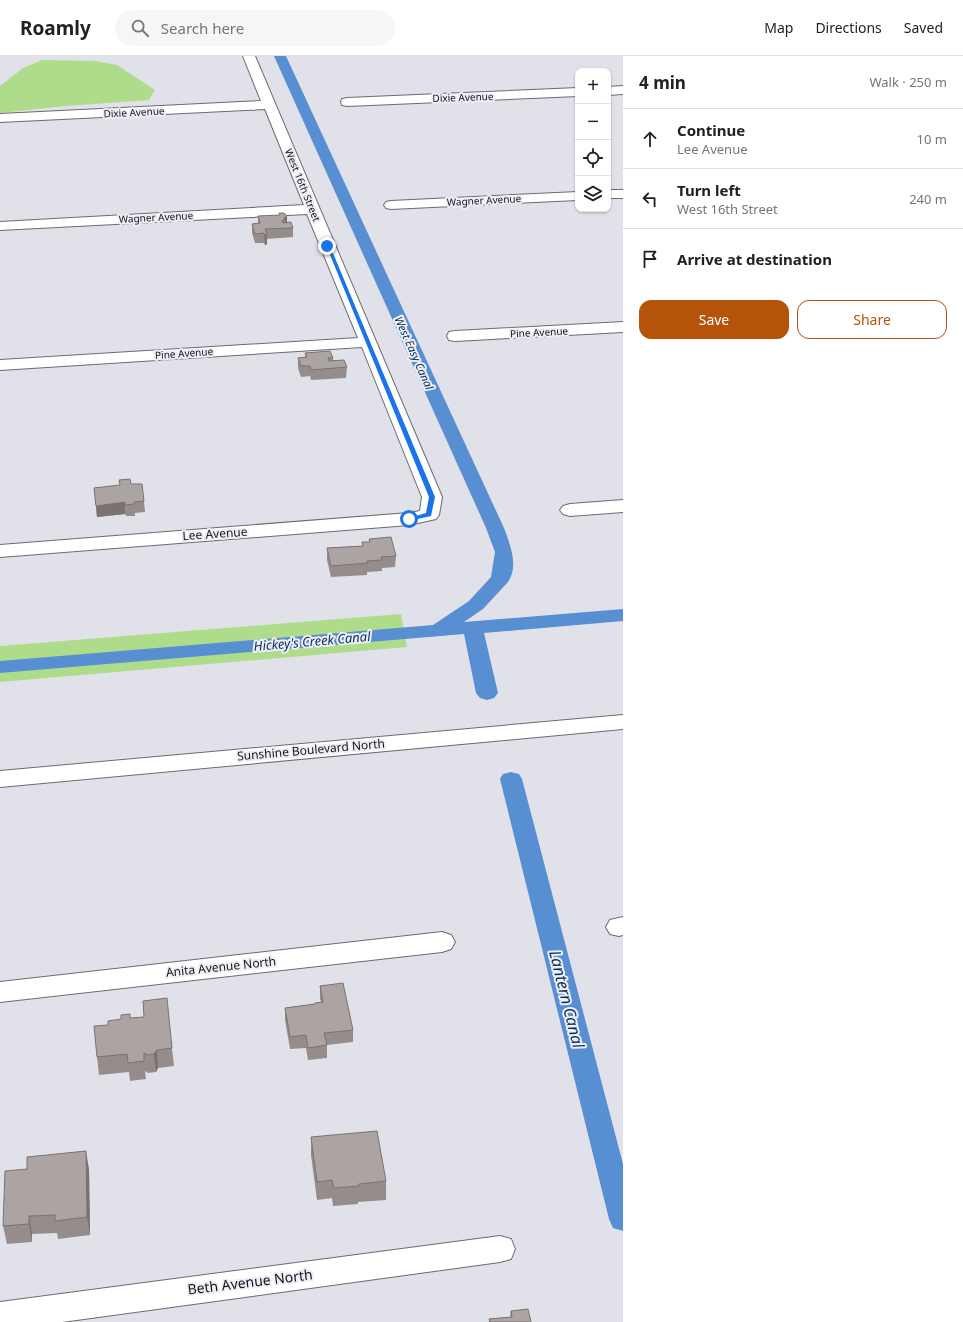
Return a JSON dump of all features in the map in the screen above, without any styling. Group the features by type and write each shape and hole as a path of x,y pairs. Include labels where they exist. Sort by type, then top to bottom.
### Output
{"street":[{"name":"West 16th Street","path":"249,56 432,497 429,514"},
{"path":"611,91 623,90"},
{"name":"Dixie Avenue","path":"347,102 575,92"},
{"name":"Dixie Avenue","path":"0,118 269,105"},
{"path":"611,194 623,194"},
{"name":"Wagner Avenue","path":"391,205 575,196"},
{"name":"Wagner Avenue","path":"0,226 312,209"},
{"name":"Pine Avenue","path":"455,336 623,327"},
{"name":"Pine Avenue","path":"0,365 367,342"},
{"path":"570,510 623,506"},
{"name":"Lee Avenue","path":"0,550 409,519 429,514"},
{"name":"Sunshine Boulevard North","path":"0,778 623,722"},
{"name":"Anita Avenue North","path":"0,992 442,942"},
{"name":"Beth Avenue North","path":"0,1316 500,1249"}],"green space":[{"path":"42,60 95,61 117,65 155,90 149,100 66,106 0,113 0,86 23,68"},
{"path":"401,614 407,647 0,682 0,646"}],"building":[{"path":"279,213 284,213 287,216 284,218 285,220 282,221 283,223 291,222 293,228 265,229 267,234 255,234 252,224 260,223 258,216 280,215"},
{"path":"330,351 333,358 328,358 329,361 344,360 347,367 311,370 310,366 301,366 298,358 307,357 305,353"},
{"path":"130,479 131,484 142,484 144,501 125,505 125,502 96,506 94,488 120,485 119,480"},
{"path":"391,537 396,556 381,557 382,560 367,561 368,563 331,566 327,548 363,546 362,542 370,542 369,539"},
{"path":"343,983 353,1030 324,1033 327,1045 308,1048 306,1035 290,1037 285,1008 323,1002 320,986"},
{"path":"167,998 172,1048 157,1050 154,1054 147,1055 144,1053 144,1061 128,1063 127,1054 97,1057 94,1026 108,1025 108,1021 121,1019 121,1015 130,1014 130,1018 144,1017 143,1001"},
{"path":"377,1131 386,1181 359,1184 359,1186 334,1188 332,1180 317,1182 311,1137"},
{"path":"86,1151 87,1217 55,1221 55,1215 29,1216 29,1224 3,1226 5,1171 27,1169 27,1157"},
{"path":"528,1309 531,1322 490,1322 489,1319 512,1317 511,1311"}],"waterway":[{"name":"West Easy Canal","path":"280,56 495,528 504,552 501,578 476,605 439,630"},
{"name":"Hickey's Creek Canal","path":"473,628 623,615"},
{"name":"Hickey's Creek Canal","path":"0,667 473,628"},
{"name":"Lantern Canal","path":"473,628 487,693"},
{"name":"Lantern Canal","path":"511,779 623,1219"}],"route":[{"path":"327,246 432,497 429,514 409,519"}]}
